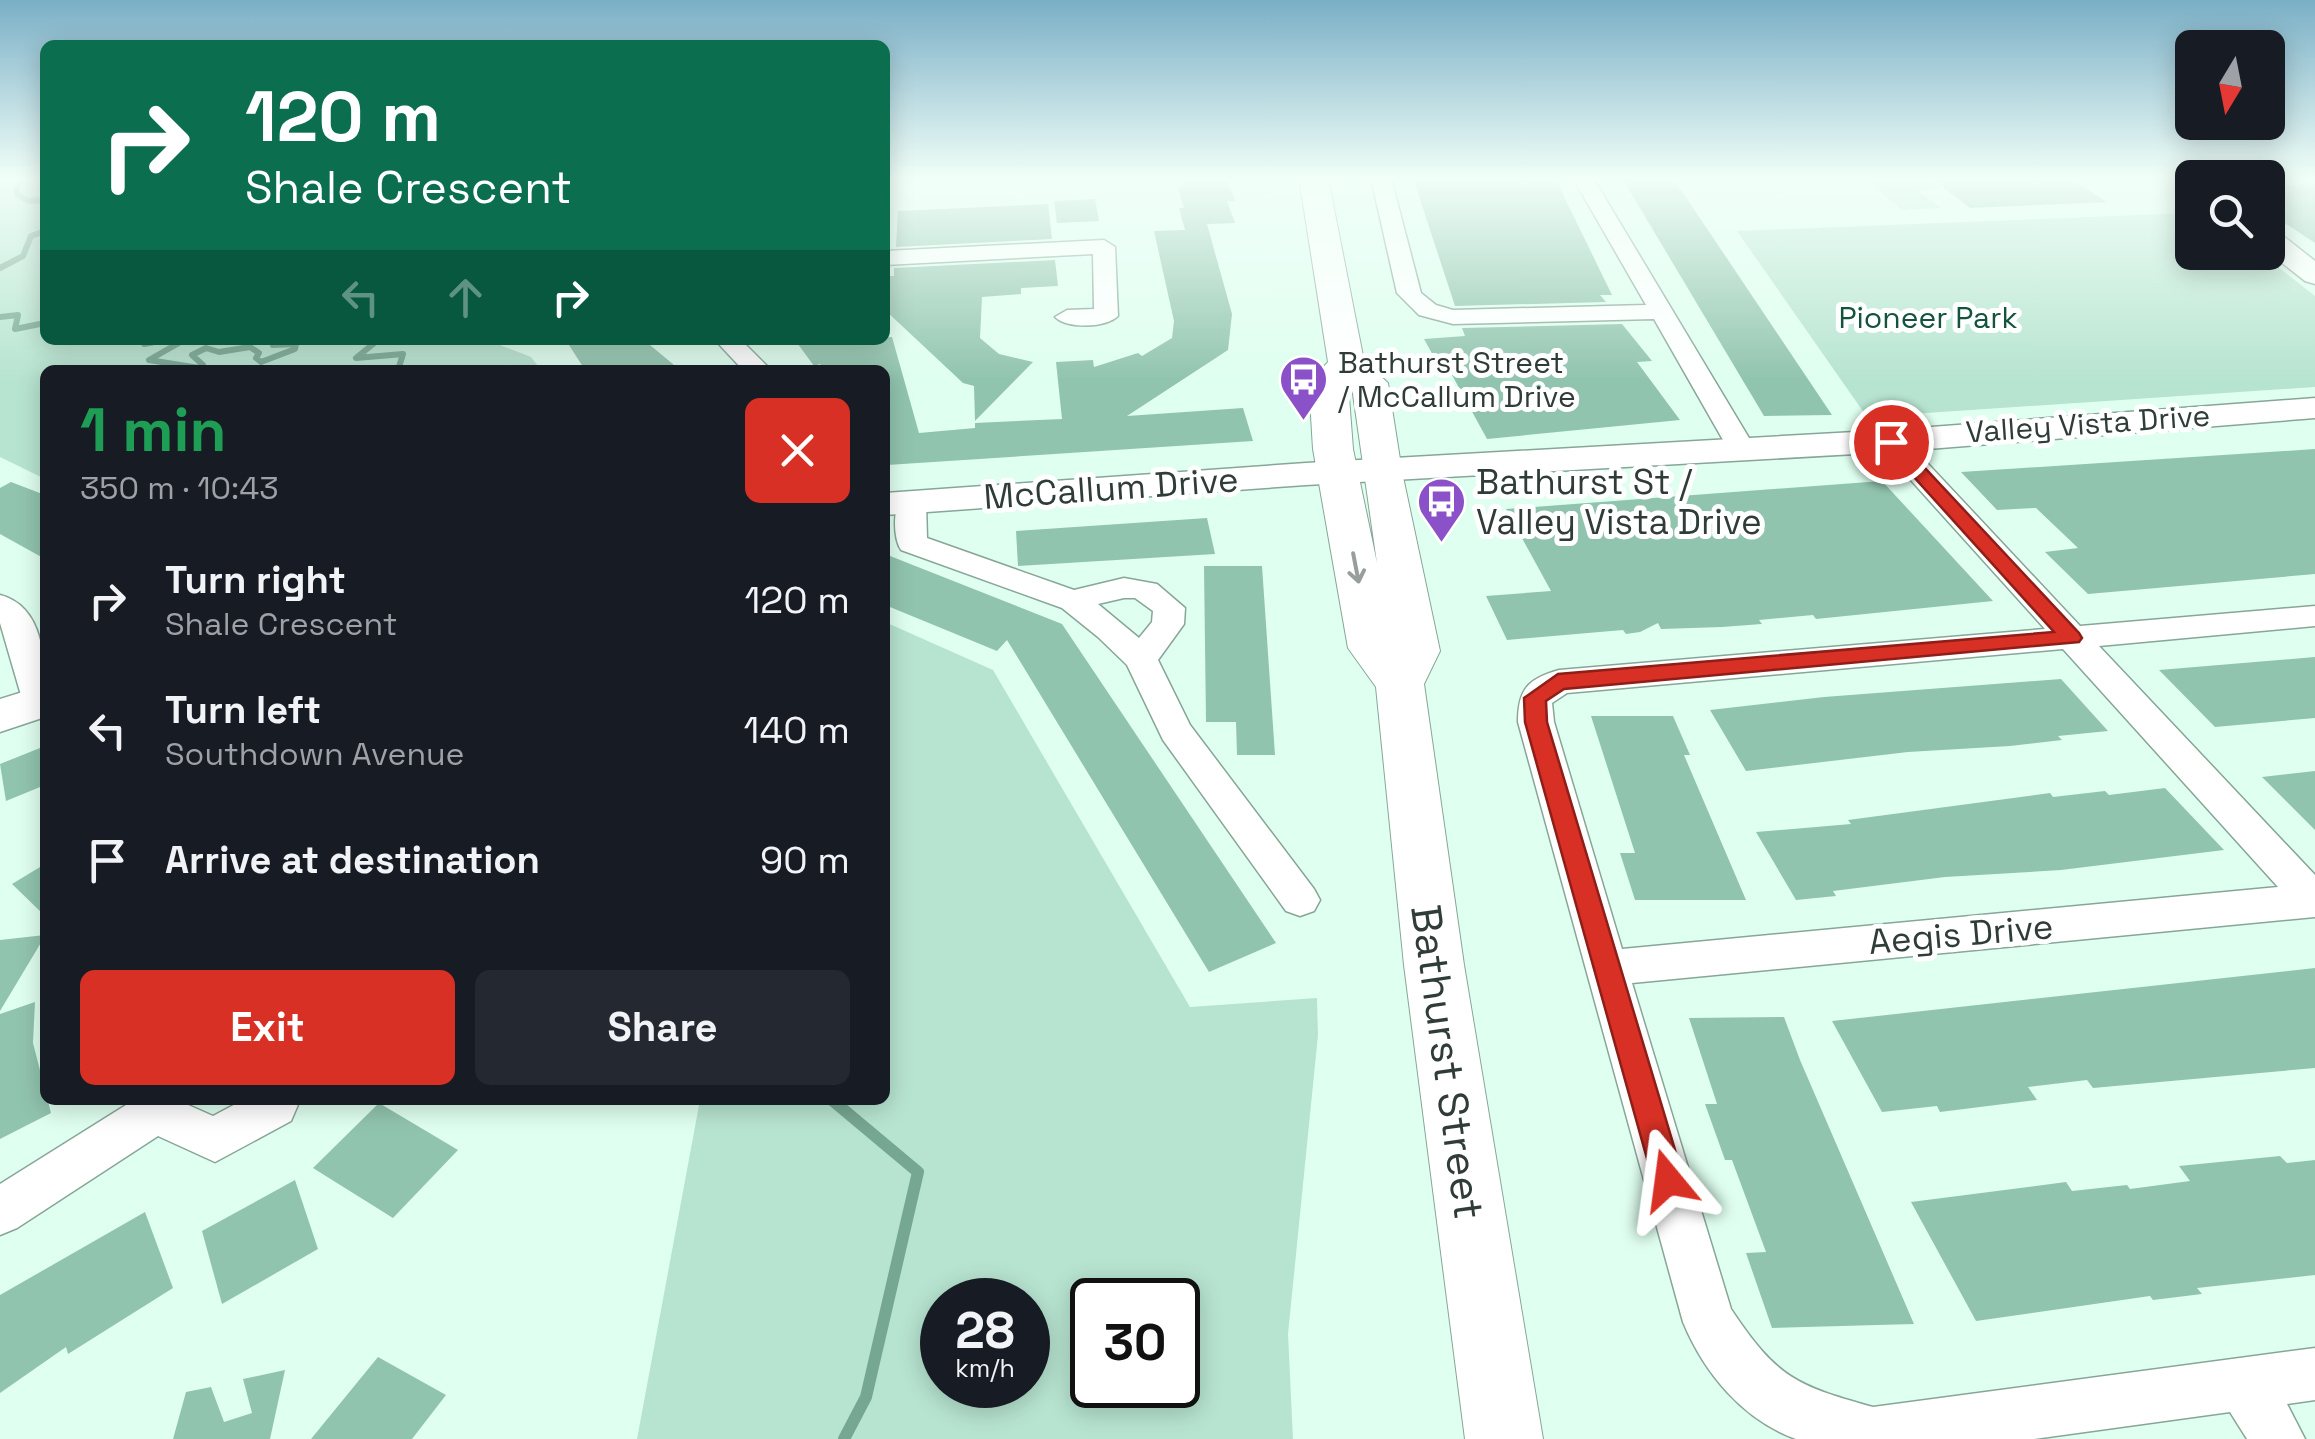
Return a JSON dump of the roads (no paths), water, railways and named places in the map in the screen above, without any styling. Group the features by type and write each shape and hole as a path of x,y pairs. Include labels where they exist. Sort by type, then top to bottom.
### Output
{"main road":[{"name":"Bathurst Street","path":"1325,245 1347,364 1370,384 1382,472 1416,651 1400,684"},
{"name":"Bathurst Street","path":"1347,364 1326,384 1338,472 1372,648 1400,684 1434,965 1504,1439"}],"street":[{"path":"1398,245 1410,293 1418,306 1432,313 1453,318 1662,312"},
{"path":"1623,245 1741,448"},
{"path":"890,258 1104,247 1106,316 1067,318"},
{"path":"2285,250 2310,267"},
{"path":"732,345 753,365"},
{"name":"Valley Vista Drive","path":"1382,472 1891,442 1919,436 2315,408"},
{"path":"1891,442 2315,900"},
{"name":"McCallum Drive","path":"898,504 1382,472"},
{"path":"898,504 912,542 1072,602 1110,628 1141,659 1175,731 1300,900"},
{"path":"1072,602 1129,586 1155,592 1169,608 1168,624 1141,659"},
{"path":"0,605 18,622 28,706"},
{"path":"2315,616 1558,682 1535,698 1536,722 1710,1322 1742,1372 1792,1411 1873,1434 2315,1374"},
{"name":"Aegis Drive","path":"1606,968 2315,900"},
{"path":"0,1211 154,1106 214,1140 276,1105"},
{"path":"2243,1385 2278,1439"}],"waterway":[{"path":"0,268 23,256 27,245"},
{"path":"0,317 18,315 15,329 40,324"},
{"path":"175,345 149,360 180,365"},
{"path":"203,365 192,355 206,348 219,352 250,347 259,353 256,358 261,362 295,349 296,345"},
{"path":"372,345 356,358 403,354 400,365"},
{"path":"838,1105 918,1172 866,1397 844,1439"}],"place":[{"name":"Bathurst Street / McCallum Drive","path":"1303,422"},
{"name":"Bathurst St / Valley Vista Drive","path":"1441,544"}],"park label":[{"name":"Pioneer Park","path":"1928,318"}]}
